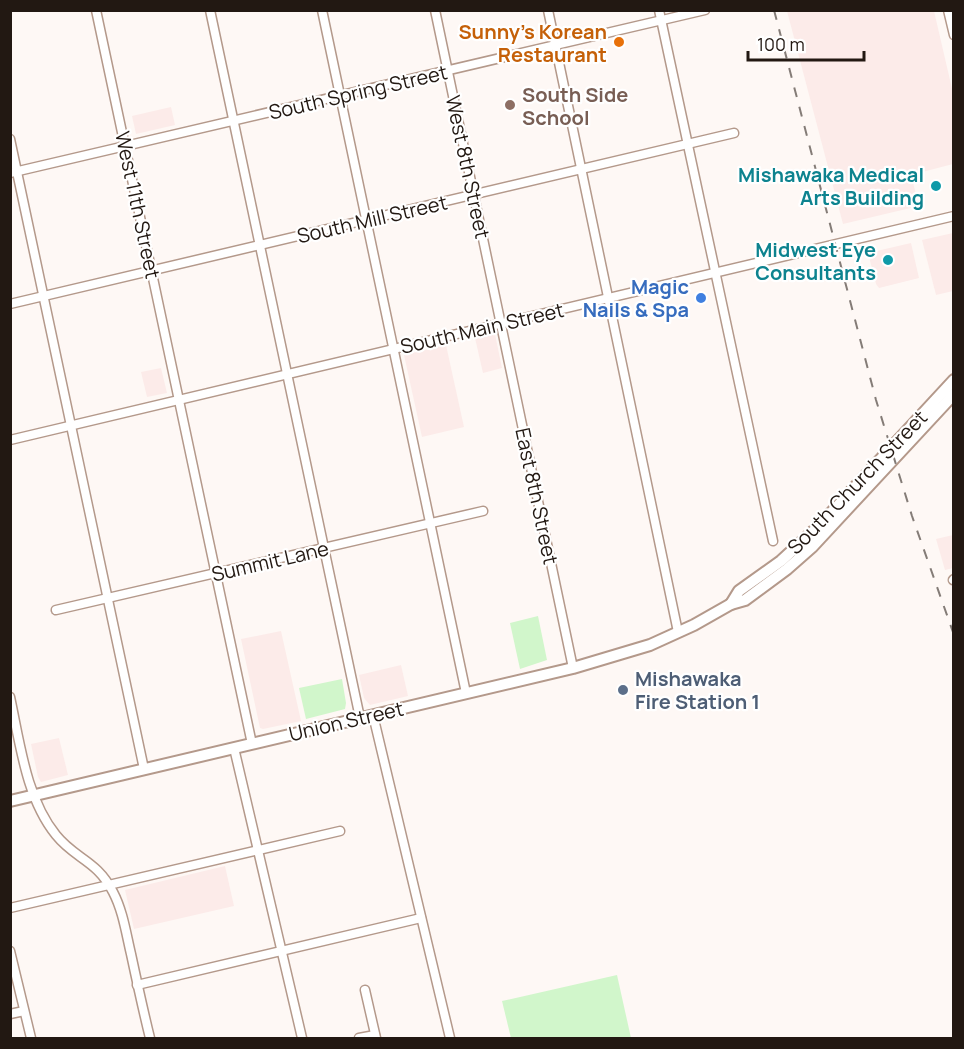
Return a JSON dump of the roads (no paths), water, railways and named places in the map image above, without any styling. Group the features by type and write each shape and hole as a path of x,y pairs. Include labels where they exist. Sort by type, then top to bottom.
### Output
{"main road":[{"name":"South Church Street","path":"731,604 739,591 781,561 819,526 954,380"},
{"name":"South Church Street","path":"678,632 731,604 745,600 787,569 812,547 954,394"},
{"name":"Union Street","path":"10,801 573,668 626,653 678,632"}],"street":[{"name":"West 11th Street","path":"96,10 252,744"},
{"path":"210,10 360,718"},
{"path":"322,10 466,693"},
{"name":"West 8th Street","path":"435,10 501,324"},
{"path":"548,10 678,632"},
{"path":"659,10 773,541"},
{"name":"South Spring Street","path":"14,172 705,10"},
{"path":"948,10 954,35"},
{"name":"South Mill Street","path":"10,304 734,133"},
{"path":"10,139 14,172 44,296 144,769"},
{"name":"South Main Street","path":"10,440 954,216"},
{"name":"East 8th Street","path":"501,324 573,668"},
{"name":"Summit Lane","path":"56,610 483,511"},
{"path":"10,697 20,744 35,795 57,836 91,862 110,885 119,907 150,1038"},
{"path":"373,715 450,1038"},
{"path":"234,748 302,1038"},
{"path":"10,908 340,831"},
{"path":"137,985 421,918"},
{"path":"10,951 31,1038"},
{"path":"359,1038 376,1037 365,990"},
{"path":"10,1014 24,1011"}],"railway":[{"path":"774,10 876,400 912,516 954,635"}],"place":[{"name":"Sunny's Korean Restaurant","path":"619,42"},
{"name":"South Side School","path":"510,105"},
{"name":"Mishawaka Medical Arts Building","path":"936,186"},
{"name":"Midwest Eye Consultants","path":"888,260"},
{"name":"Magic Nails & Spa","path":"701,298"},
{"name":"Mishawaka Fire Station 1","path":"623,690"}]}
